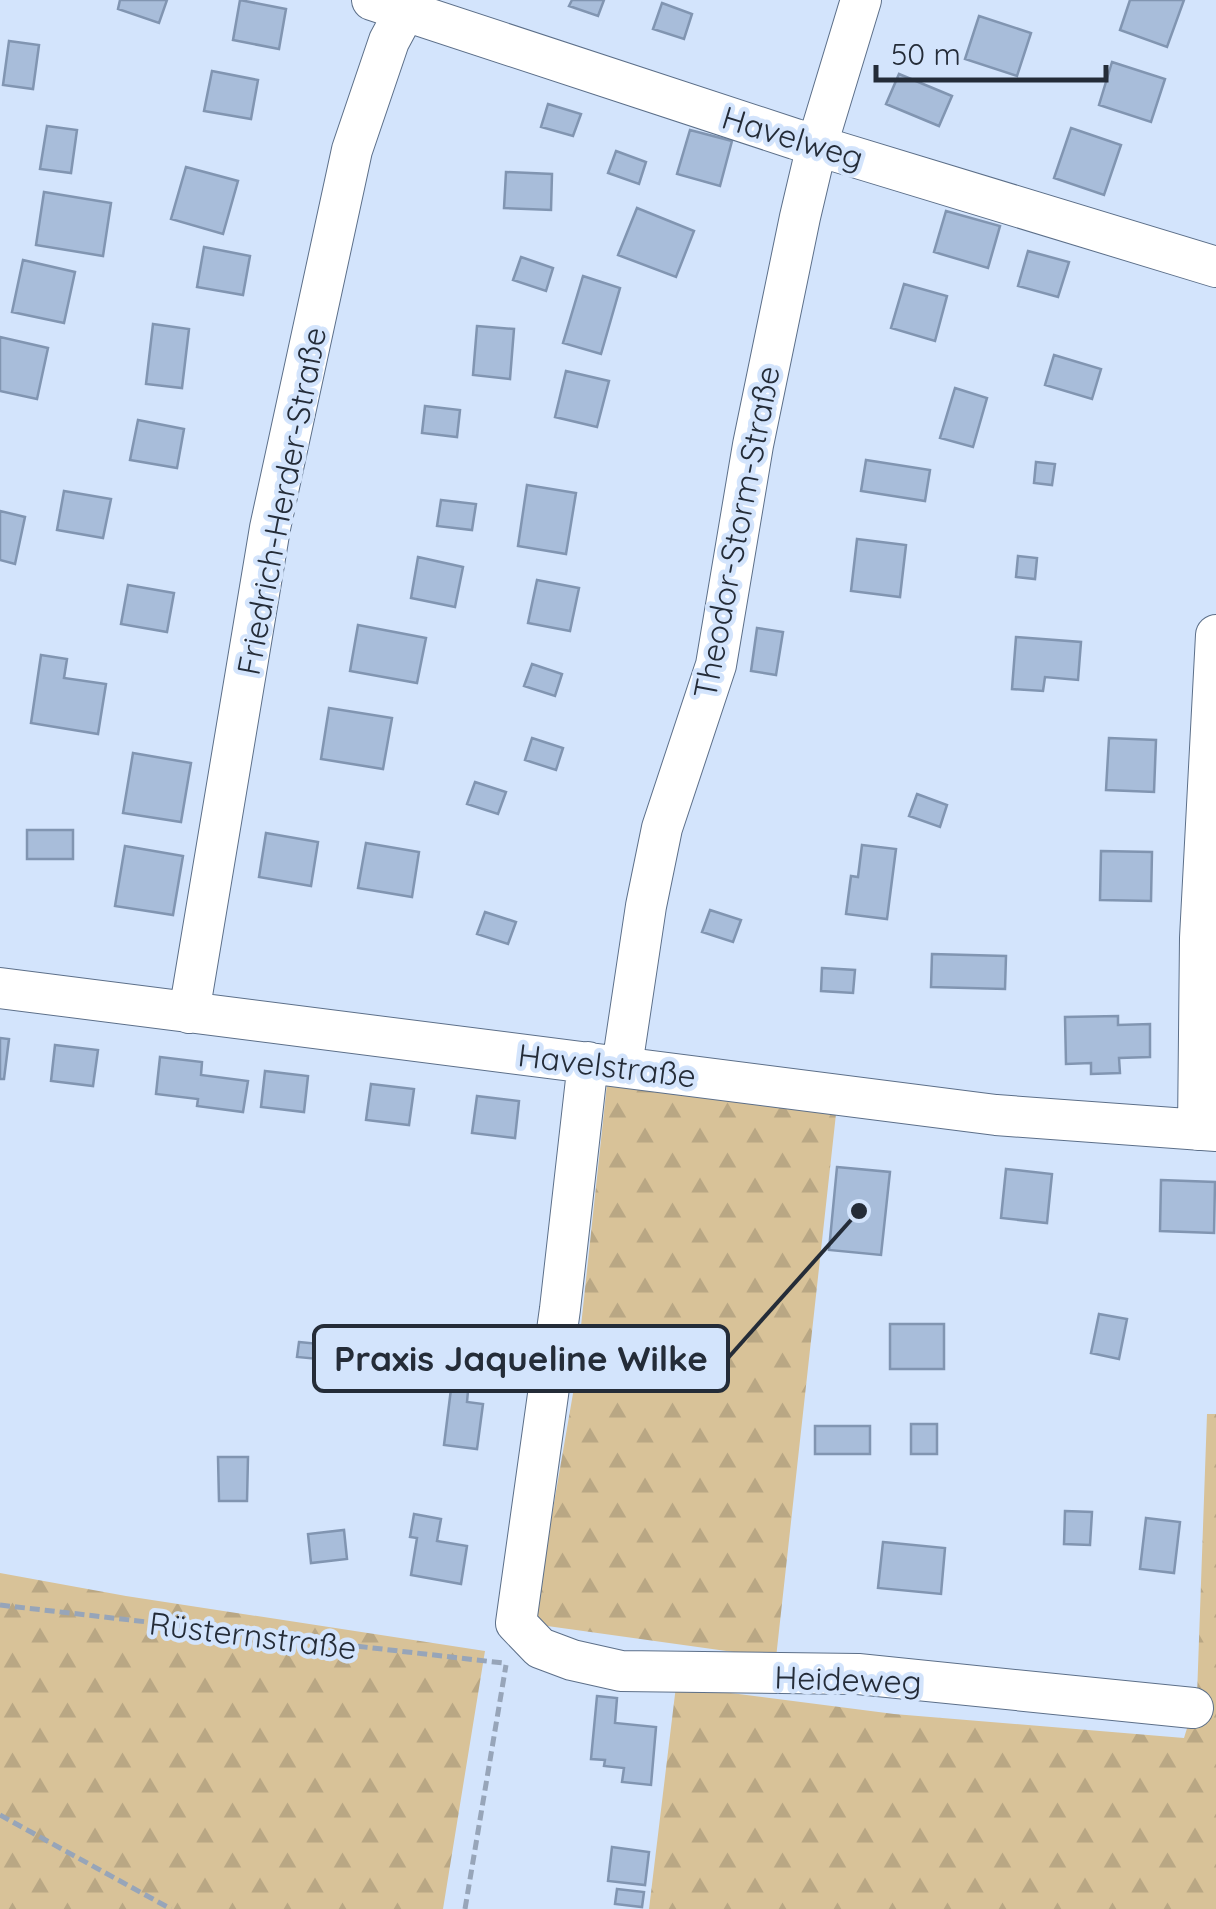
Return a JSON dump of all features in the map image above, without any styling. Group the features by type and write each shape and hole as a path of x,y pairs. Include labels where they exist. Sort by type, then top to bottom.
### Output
{"street":[{"name":"Theodor-Storm-Straße","path":"605,1064 662,828 709,695 770,353 818,145 861,0"},
{"name":"Havelweg","path":"396,4 818,145 1216,266"},
{"name":"Friedrich-Herder-Straße","path":"190,1013 274,510 352,150 396,4"},
{"path":"1207,1130 1200,938 1216,635"},
{"name":"Havelstraße","path":"0,988 996,1115 1207,1130"},
{"path":"516,1623 560,1310 605,1064"},
{"name":"Heideweg","path":"516,1623 540,1648 621,1671 858,1674 1193,1708"}],"path":[{"name":"Rüsternstraße","path":"0,1605 506,1664"},
{"path":"465,1909 516,1623"},
{"path":"0,1815 171,1909"}],"green space":[{"path":"607,1084 836,1114 776,1658 533,1624 575,1382"},
{"path":"1207,1414 1216,1414 1216,1909 649,1909 676,1686 894,1714 1184,1738 1197,1696"},
{"path":"0,1573 485,1651 443,1909 0,1909"}],"building":[{"path":"120,0 167,0 159,23 118,9"},
{"path":"240,0 286,9 279,49 233,40"},
{"path":"572,0 604,0 598,16 569,6"},
{"path":"1130,0 1184,0 1167,47 1120,30"},
{"path":"662,3 692,14 684,39 653,29"},
{"path":"979,16 1031,33 1017,76 965,59"},
{"path":"9,41 39,45 33,89 3,85"},
{"path":"1112,62 1165,79 1151,122 1099,105"},
{"path":"212,71 258,80 251,119 204,111"},
{"path":"899,74 952,96 939,126 886,104"},
{"path":"548,104 581,114 573,136 541,127"},
{"path":"47,126 77,130 71,173 40,169"},
{"path":"1071,128 1121,145 1104,195 1054,178"},
{"path":"690,130 732,141 720,186 677,174"},
{"path":"616,151 646,162 639,184 608,173"},
{"path":"186,167 238,181 223,234 171,219"},
{"path":"506,172 552,174 551,210 504,208"},
{"path":"44,192 111,203 103,256 36,245"},
{"path":"637,208 694,231 676,277 618,255"},
{"path":"946,211 1000,226 988,268 934,252"},
{"path":"204,247 250,256 243,295 197,287"},
{"path":"1028,251 1069,262 1058,297 1018,286"},
{"path":"521,257 553,268 546,291 513,280"},
{"path":"23,260 75,272 64,323 12,312"},
{"path":"583,276 620,288 601,354 563,343"},
{"path":"904,284 947,296 935,341 891,328"},
{"path":"153,324 189,329 182,388 146,384"},
{"path":"477,326 514,329 510,379 473,375"},
{"path":"0,337 48,348 37,399 0,391"},
{"path":"1054,355 1101,369 1092,399 1045,385"},
{"path":"566,371 609,381 597,427 555,417"},
{"path":"955,388 987,398 973,447 940,438"},
{"path":"425,406 460,410 457,437 422,433"},
{"path":"138,420 184,429 177,468 130,460"},
{"path":"866,460 930,470 925,501 861,491"},
{"path":"1036,462 1055,464 1052,485 1034,483"},
{"path":"527,485 576,493 566,554 518,546"},
{"path":"64,491 111,499 103,538 57,530"},
{"path":"441,500 476,504 472,530 437,526"},
{"path":"0,511 25,517 15,564 0,560"},
{"path":"857,539 906,545 900,597 851,591"},
{"path":"1018,556 1037,558 1035,579 1016,577"},
{"path":"418,557 463,567 455,607 411,598"},
{"path":"537,580 579,588 570,631 528,623"},
{"path":"128,585 174,593 167,632 121,624"},
{"path":"358,625 426,638 417,683 350,671"},
{"path":"757,628 783,632 776,675 751,671"},
{"path":"1016,637 1081,642 1078,680 1045,677 1043,691 1012,689"},
{"path":"41,655 67,659 64,678 106,684 98,734 31,723"},
{"path":"532,664 562,674 555,696 524,686"},
{"path":"329,708 392,718 383,769 321,759"},
{"path":"532,738 563,748 556,770 525,760"},
{"path":"1109,738 1156,740 1154,792 1106,790"},
{"path":"133,753 191,763 181,822 123,813"},
{"path":"475,782 506,792 498,814 467,804"},
{"path":"917,794 947,805 940,827 909,816"},
{"path":"27,830 73,830 73,859 27,859"},
{"path":"266,833 318,842 311,886 259,877"},
{"path":"366,843 419,852 412,897 358,888"},
{"path":"862,845 896,849 887,919 846,914 851,876 858,877"},
{"path":"125,846 183,856 173,915 115,906"},
{"path":"1101,851 1152,852 1151,901 1100,900"},
{"path":"710,910 741,920 733,942 702,932"},
{"path":"485,912 516,922 508,944 477,934"},
{"path":"932,954 1006,956 1005,989 931,987"},
{"path":"822,968 855,970 853,993 821,991"},
{"path":"1118,1016 1118,1025 1150,1024 1150,1057 1119,1058 1120,1073 1091,1074 1091,1063 1066,1064 1065,1017"},
{"path":"0,1038 9,1039 4,1079 0,1079"},
{"path":"55,1045 98,1050 93,1086 51,1081"},
{"path":"160,1057 202,1062 201,1075 248,1081 243,1112 197,1106 198,1099 156,1094"},
{"path":"265,1071 308,1076 304,1112 261,1107"},
{"path":"371,1084 414,1089 409,1125 366,1120"},
{"path":"477,1096 519,1101 515,1138 472,1133"},
{"path":"837,1167 890,1172 881,1255 829,1250"},
{"path":"1006,1169 1052,1174 1047,1223 1001,1218"},
{"path":"1161,1180 1215,1182 1214,1233 1160,1231"},
{"path":"1099,1314 1127,1319 1119,1359 1091,1353"},
{"path":"890,1324 944,1324 944,1369 890,1369"},
{"path":"299,1342 320,1344 318,1359 297,1357"},
{"path":"451,1389 468,1391 467,1402 483,1404 477,1449 444,1445"},
{"path":"911,1424 937,1424 937,1454 911,1454"},
{"path":"815,1426 870,1426 870,1454 815,1454"},
{"path":"218,1457 248,1457 247,1501 219,1501"},
{"path":"1065,1511 1092,1512 1090,1545 1064,1544"},
{"path":"414,1514 441,1519 437,1541 467,1546 461,1584 411,1575 417,1538 410,1537"},
{"path":"1146,1518 1180,1522 1174,1573 1140,1569"},
{"path":"344,1530 347,1559 311,1563 308,1534"},
{"path":"883,1542 945,1548 941,1594 878,1588"},
{"path":"597,1696 617,1698 615,1723 656,1727 651,1785 622,1782 624,1768 604,1766 605,1760 591,1759"},
{"path":"612,1847 649,1852 645,1885 608,1881"},
{"path":"617,1889 644,1892 642,1907 615,1904"}],"place":[{"name":"Praxis Jaqueline Wilke","path":"859,1211"}]}
